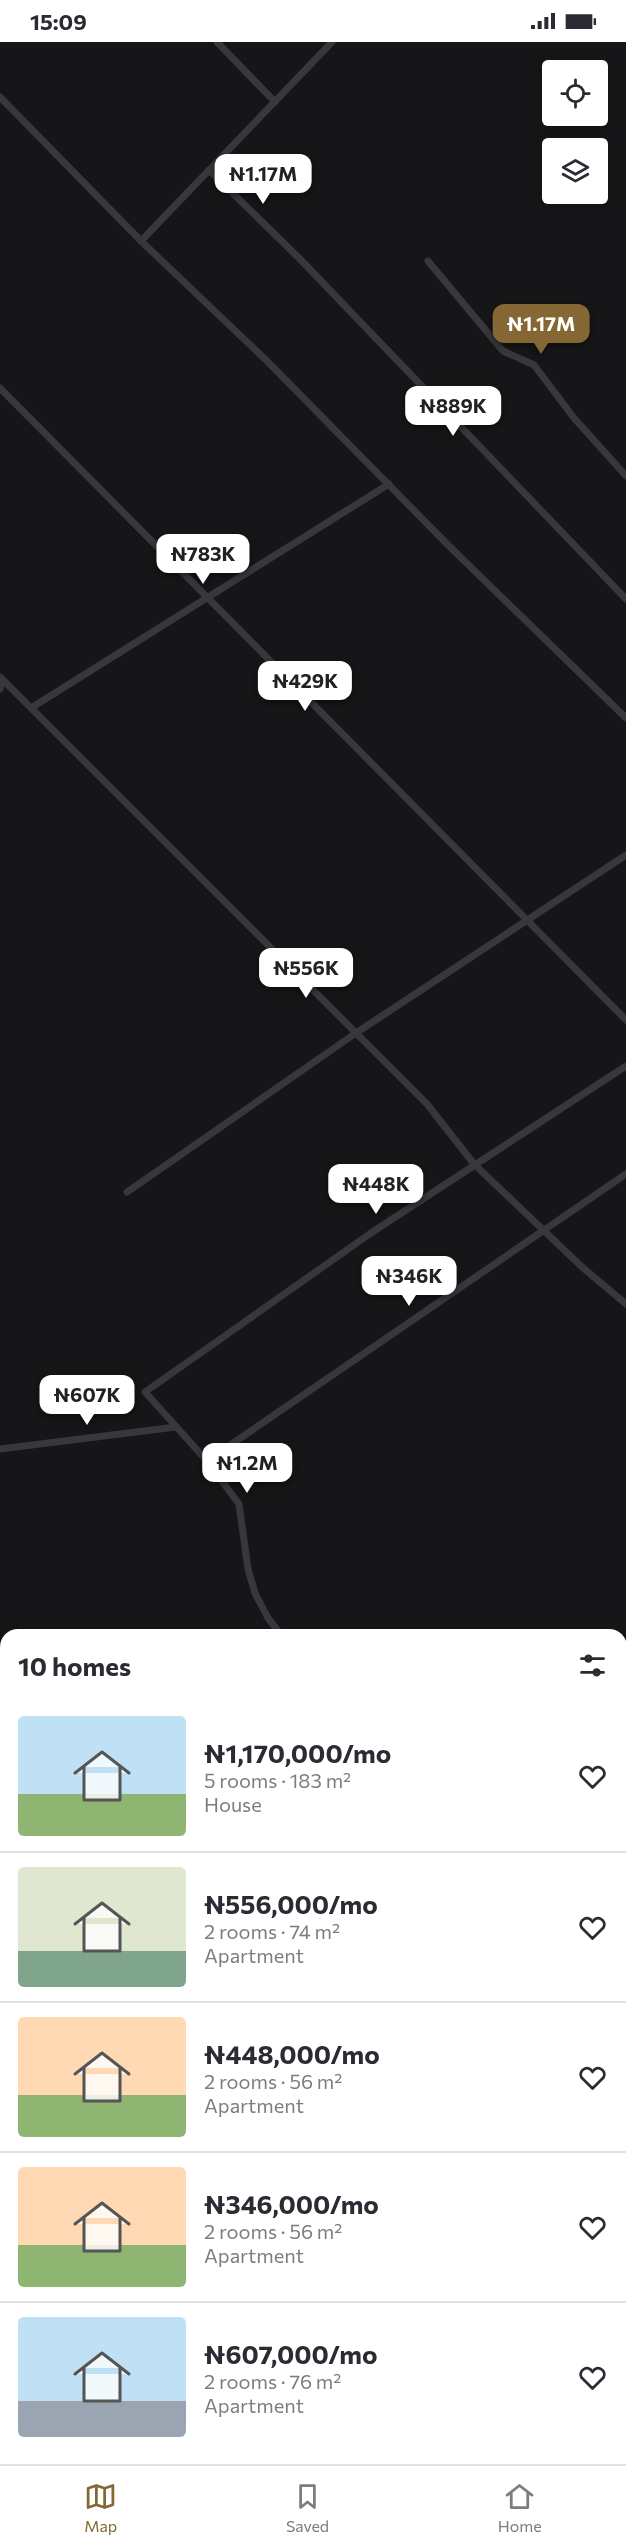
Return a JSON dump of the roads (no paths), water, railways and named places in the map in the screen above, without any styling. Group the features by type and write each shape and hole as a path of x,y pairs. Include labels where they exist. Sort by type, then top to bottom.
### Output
{"street":[{"path":"217,42 275,102"},
{"path":"141,241 332,42"},
{"path":"0,97 141,241 267,362 626,718"},
{"path":"209,170 307,267 626,599"},
{"path":"428,261 503,351 534,365 574,418 626,476"},
{"path":"0,388 528,918 626,1020"},
{"path":"31,708 389,484"},
{"path":"1,678 427,1104 474,1164 582,1267 626,1304"},
{"path":"0,689 1,678"},
{"path":"127,1192 356,1033 626,855"},
{"path":"276,1629 255,1593 248,1569 239,1504 207,1461 145,1392 371,1233 626,1066"},
{"path":"207,1461 626,1174"},
{"path":"0,1449 176,1427"}]}
